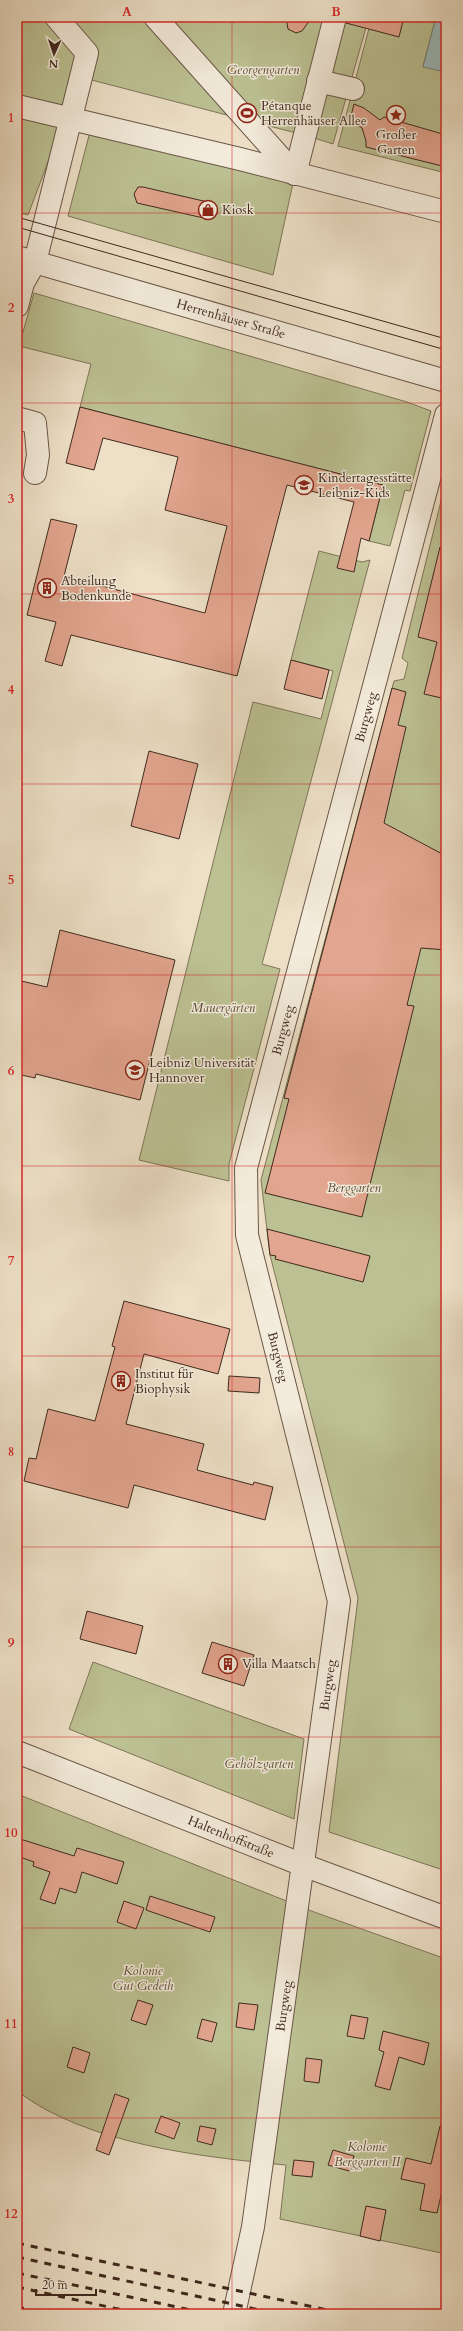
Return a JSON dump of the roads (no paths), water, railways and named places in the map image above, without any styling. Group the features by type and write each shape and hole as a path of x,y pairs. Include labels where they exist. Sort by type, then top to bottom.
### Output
{"street":[{"path":"17,306 23,283 26,260 70,119 87,53 56,17"},
{"path":"155,17 295,174"},
{"path":"295,174 335,17"},
{"path":"316,88 353,89"},
{"path":"17,106 446,212"},
{"name":"Herrenhäuser Straße","path":"26,260 446,381"},
{"name":"Burgweg","path":"234,2314 253,2227 339,1601 247,1235 246,1168 446,415"},
{"path":"17,418 35,423 38,455 35,473"},
{"name":"Haltenhoffstraße","path":"17,1752 303,1865 446,1918"}],"water":[{"path":"436,17 446,17 446,72 423,67"}],"tram line":[{"path":"17,217 446,339"},
{"path":"17,227 446,350"}],"railway":[{"path":"17,2243 346,2314"},
{"path":"17,2257 278,2314"},
{"path":"17,2273 210,2314"},
{"path":"17,2287 141,2314"},
{"path":"17,2307 48,2314"}],"place":[{"name":"Pétanque Herrenhäuser Allee","path":"247,113"},
{"name":"Großer Garten","path":"396,115"},
{"name":"Kiosk","path":"208,210"},
{"name":"Kindertagesstätte Leibniz-Kids","path":"304,485"},
{"name":"Abteilung Bodenkunde","path":"47,588"},
{"name":"Leibniz Universität Hannover","path":"135,1070"},
{"name":"Institut für Biophysik","path":"121,1381"},
{"name":"Villa Maatsch","path":"228,1664"}],"park label":[{"name":"Georgengarten","path":"263,70"},
{"name":"Mauergärten","path":"223,1008"},
{"name":"Berggarten","path":"354,1188"},
{"name":"Gehölzgarten","path":"259,1764"},
{"name":"Kolonie Gut Gedeih","path":"143,1978"},
{"name":"Kolonie Berggarten II","path":"367,2154"}]}
